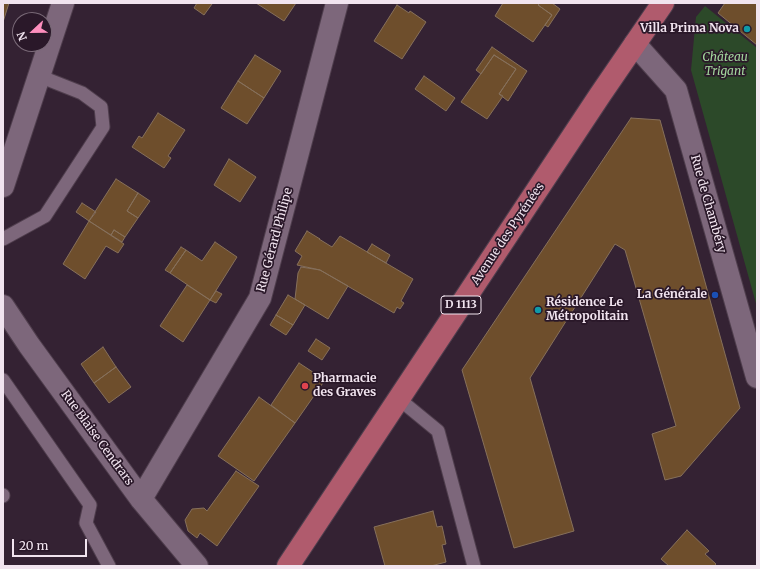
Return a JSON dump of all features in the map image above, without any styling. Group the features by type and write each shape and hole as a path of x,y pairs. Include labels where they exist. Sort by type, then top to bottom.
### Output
{"main road":[{"name":"Avenue des Pyrénées","path":"288,566 663,3"}],"street":[{"path":"3,186 63,3"},
{"name":"Rue Gérard Philipe","path":"142,499 260,298 337,3"},
{"name":"Rue de Chambéry","path":"635,44 676,90 757,377"},
{"name":"Rue Blaise Cendrars","path":"3,306 29,345 142,499 196,566"}],"lane":[{"path":"3,239 45,216 103,127 101,107 82,93 39,76"},
{"path":"3,380 90,505 86,523 110,566"},
{"path":"399,399 438,431 474,566"}],"green space":[{"name":"Château Trigant","path":"705,6 757,48 757,307 691,70 696,17"}],"building":[{"path":"3,3 9,3 3,22"},
{"path":"197,3 212,4 204,15 194,8"},
{"path":"256,3 296,3 284,21"},
{"path":"503,3 540,3 538,5 552,15 533,42 495,16"},
{"path":"540,3 552,3 560,9 548,27 545,25 552,15 538,5"},
{"name":"Villa Prima Nova","path":"725,3 757,3 757,45 718,13"},
{"path":"397,5 409,13 410,11 426,22 402,59 374,41"},
{"path":"492,47 527,71 508,101 499,94 516,69 494,55 481,74 476,70"},
{"path":"255,55 281,71 264,98 238,81"},
{"path":"494,55 516,69 499,94 503,96 487,119 461,102"},
{"path":"424,76 455,98 446,111 415,89"},
{"path":"238,81 264,98 247,124 221,108"},
{"path":"158,113 185,130 168,156 171,158 164,168 132,147 139,136 142,138"},
{"name":"Résidence Le Métropolitain","path":"631,118 660,120 740,408 681,476 665,480 652,434 676,426 625,250 615,244 530,378 574,531 514,548 462,370"},
{"path":"229,159 256,177 240,202 214,185"},
{"path":"116,179 138,193 127,211 138,218 125,237 114,230 111,235 89,221"},
{"path":"138,193 150,201 138,218 127,211"},
{"path":"82,203 96,212 89,221 76,212"},
{"path":"89,221 124,244 118,253 106,246 85,279 63,264"},
{"path":"114,230 125,237 122,242 111,235"},
{"path":"307,231 332,247 340,236 413,279 401,301 404,303 400,309 397,307 394,313 320,270 297,265 302,256 295,251"},
{"path":"215,242 237,257 210,300 170,273 186,250 202,261"},
{"path":"372,244 390,255 386,263 367,252"},
{"path":"181,247 186,250 170,273 165,270"},
{"path":"301,267 320,270 348,286 328,319 295,299 298,273"},
{"path":"187,285 210,300 183,342 160,326"},
{"path":"216,291 222,294 216,303 210,300"},
{"path":"288,295 305,305 293,325 276,315"},
{"path":"276,315 293,325 286,335 270,325"},
{"path":"316,339 330,348 322,360 308,351"},
{"path":"103,347 116,367 94,383 81,364"},
{"path":"299,363 325,380 295,423 271,405"},
{"path":"116,367 131,387 109,403 94,383"},
{"path":"259,397 295,423 254,481 218,456"},
{"path":"236,471 259,486 217,546 200,533 197,538 188,531 185,520 192,509 204,508 207,511"},
{"path":"433,511 437,527 442,526 446,544 442,545 446,562 431,566 385,566 374,527"},
{"path":"687,530 709,551 705,554 716,564 714,566 669,566 661,559"}],"place":[{"name":"Villa Prima Nova","path":"747,29"},
{"name":"La Générale","path":"715,295"},
{"name":"Résidence Le Métropolitain","path":"538,310"},
{"name":"Pharmacie des Graves","path":"305,386"}]}
